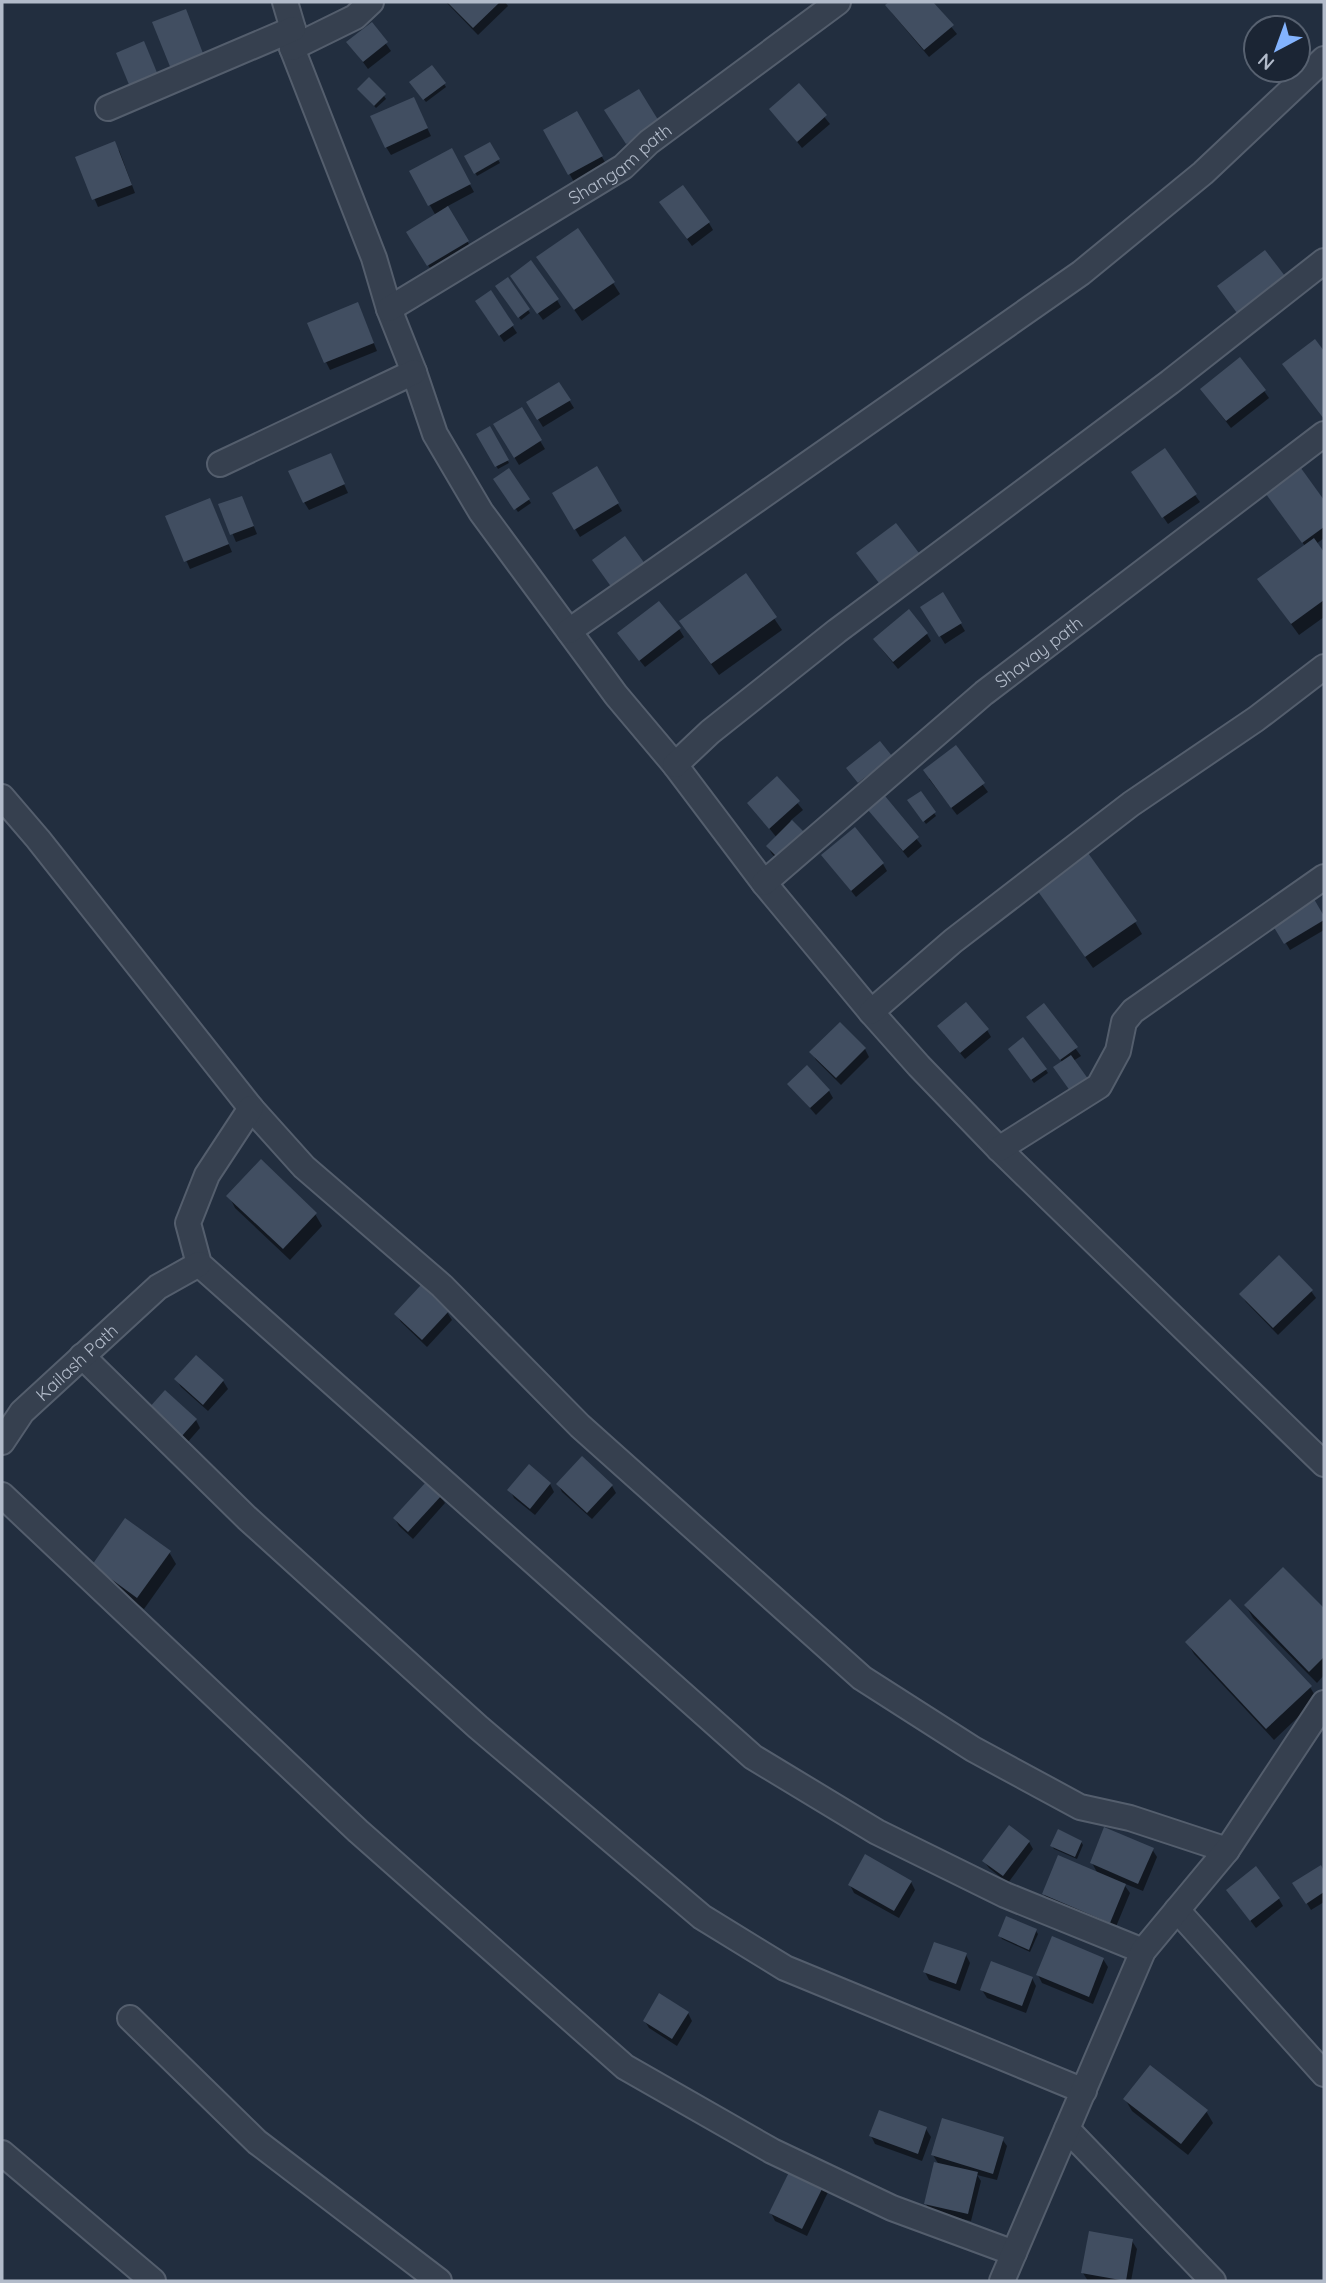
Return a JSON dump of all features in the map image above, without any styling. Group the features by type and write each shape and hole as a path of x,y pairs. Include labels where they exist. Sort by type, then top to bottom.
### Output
{"street":[{"path":"285,2 293,38 435,433 481,512 616,695 675,765 764,883 871,1012 999,1149 1324,1464"},
{"path":"108,108 355,17 371,2"},
{"name":"Shangam path","path":"389,309 623,167 649,142 838,2"},
{"path":"569,631 1081,273 1203,173 1324,59"},
{"path":"675,765 710,732 837,631 1170,382 1324,261"},
{"path":"220,464 414,372"},
{"name":"Shavay path","path":"764,883 984,693 1324,434"},
{"path":"871,1012 953,941 1132,804 1234,734 1324,667"},
{"path":"2,797 251,1108 304,1167 442,1286 580,1426 862,1678 973,1749 1080,1807 1130,1818 1227,1850"},
{"path":"999,1149 1099,1086 1118,1051 1124,1022 1133,1012 1324,877"},
{"path":"251,1108 207,1175 188,1223 199,1264 753,1757 877,1832 993,1889 1143,1951"},
{"name":"Kailash Path","path":"2,1442 22,1412 158,1287 199,1264"},
{"path":"82,1356 247,1518 478,1727 702,1917 785,1968 1084,2091"},
{"path":"2,1495 358,1831 625,2067 784,2157 892,2208 1014,2253"},
{"path":"1002,2281 1143,1951 1227,1850 1324,1703"},
{"path":"1177,1910 1324,2074"},
{"path":"130,2018 257,2142 439,2281"},
{"path":"1067,2129 1213,2281"},
{"path":"2,2153 153,2281"}],"building":[{"path":"447,2 500,2 473,28"},
{"path":"889,2 933,2 954,25 924,50 885,5"},
{"path":"186,9 204,56 171,69 152,22"},
{"path":"372,22 388,42 363,62 346,42"},
{"path":"144,41 158,75 130,87 116,53"},
{"path":"432,65 446,83 423,100 409,82"},
{"path":"369,77 386,94 374,106 357,89"},
{"path":"799,83 827,115 797,142 769,109"},
{"path":"639,89 660,123 626,144 604,110"},
{"path":"414,97 428,128 385,148 370,116"},
{"path":"577,111 603,156 568,175 543,130"},
{"path":"115,141 132,185 92,200 75,157"},
{"path":"490,142 500,159 474,174 464,156"},
{"path":"452,148 471,184 428,206 409,171"},
{"path":"683,185 710,222 687,239 659,202"},
{"path":"448,206 469,241 427,266 406,232"},
{"path":"578,228 615,282 574,310 536,257"},
{"path":"1265,250 1285,276 1237,313 1217,286"},
{"path":"531,260 559,299 537,314 510,276"},
{"path":"508,277 530,309 518,318 495,286"},
{"path":"491,290 514,325 499,336 475,301"},
{"path":"358,302 374,343 324,363 307,323"},
{"path":"1315,339 1324,351 1324,419 1282,364"},
{"path":"1240,357 1266,390 1226,421 1200,389"},
{"path":"559,382 571,400 537,420 526,402"},
{"path":"522,407 542,440 514,458 493,424"},
{"path":"490,426 509,460 495,467 476,434"},
{"path":"1165,448 1197,494 1162,518 1131,472"},
{"path":"331,453 345,484 303,503 288,471"},
{"path":"1298,464 1324,500 1324,527 1302,543 1263,490"},
{"path":"597,466 619,503 574,530 552,493"},
{"path":"509,468 530,499 514,510 493,479"},
{"path":"242,496 254,526 230,535 218,504"},
{"path":"210,498 229,544 184,562 165,516"},
{"path":"896,523 919,553 879,583 856,553"},
{"path":"625,536 645,564 612,588 592,560"},
{"path":"1314,538 1324,552 1324,600 1291,624 1257,579"},
{"path":"746,573 777,617 711,664 679,621"},
{"path":"943,592 962,623 939,637 920,607"},
{"path":"659,601 681,628 639,661 617,633"},
{"path":"909,609 928,633 893,662 873,639"},
{"path":"880,741 892,756 858,783 846,768"},
{"path":"956,745 985,783 951,808 923,770"},
{"path":"777,776 800,801 769,829 747,803"},
{"path":"921,791 936,812 923,822 907,800"},
{"path":"885,796 919,837 903,851 868,810"},
{"path":"792,820 810,838 784,864 766,846"},
{"path":"855,827 884,863 851,891 821,855"},
{"path":"1088,853 1137,921 1085,957 1037,890"},
{"path":"1311,894 1324,920 1284,944 1269,919"},
{"path":"966,1002 989,1029 960,1053 937,1026"},
{"path":"1044,1003 1078,1047 1060,1060 1026,1017"},
{"path":"840,1022 866,1048 836,1078 809,1052"},
{"path":"1023,1037 1047,1069 1031,1080 1008,1049"},
{"path":"1071,1055 1091,1083 1073,1095 1053,1067"},
{"path":"807,1065 830,1090 810,1108 787,1084"},
{"path":"261,1159 317,1213 283,1249 226,1196"},
{"path":"1279,1255 1313,1290 1273,1328 1239,1294"},
{"path":"421,1285 449,1311 422,1340 394,1314"},
{"path":"196,1355 224,1380 203,1405 174,1379"},
{"path":"165,1390 197,1419 181,1437 148,1409"},
{"path":"582,1456 613,1485 587,1513 556,1484"},
{"path":"529,1464 551,1483 530,1509 507,1490"},
{"path":"427,1481 442,1495 408,1532 393,1518"},
{"path":"125,1518 171,1551 137,1598 92,1565"},
{"path":"1283,1567 1324,1608 1324,1657 1309,1672 1244,1605"},
{"path":"1230,1599 1312,1686 1266,1729 1185,1642"},
{"path":"1009,1825 1030,1841 1003,1876 982,1861"},
{"path":"1104,1827 1154,1848 1138,1884 1090,1863"},
{"path":"1058,1829 1082,1841 1075,1857 1050,1846"},
{"path":"865,1854 912,1881 894,1911 848,1885"},
{"path":"1058,1855 1126,1884 1110,1923 1042,1894"},
{"path":"1321,1865 1324,1871 1324,1892 1306,1904 1292,1883"},
{"path":"1256,1866 1280,1898 1250,1921 1226,1890"},
{"path":"1006,1916 1037,1929 1029,1950 998,1936"},
{"path":"1052,1936 1104,1958 1089,1997 1036,1975"},
{"path":"934,1942 967,1953 956,1984 923,1972"},
{"path":"991,1961 1033,1977 1022,2006 980,1990"},
{"path":"659,1993 689,2012 672,2039 643,2021"},
{"path":"1150,2065 1208,2110 1181,2144 1123,2099"},
{"path":"879,2110 927,2127 918,2154 869,2136"},
{"path":"942,2118 1004,2137 993,2174 931,2155"},
{"path":"934,2162 978,2172 968,2214 924,2204"},
{"path":"793,2164 826,2181 802,2229 769,2213"},
{"path":"1089,2231 1133,2239 1126,2281 1081,2273"}]}
